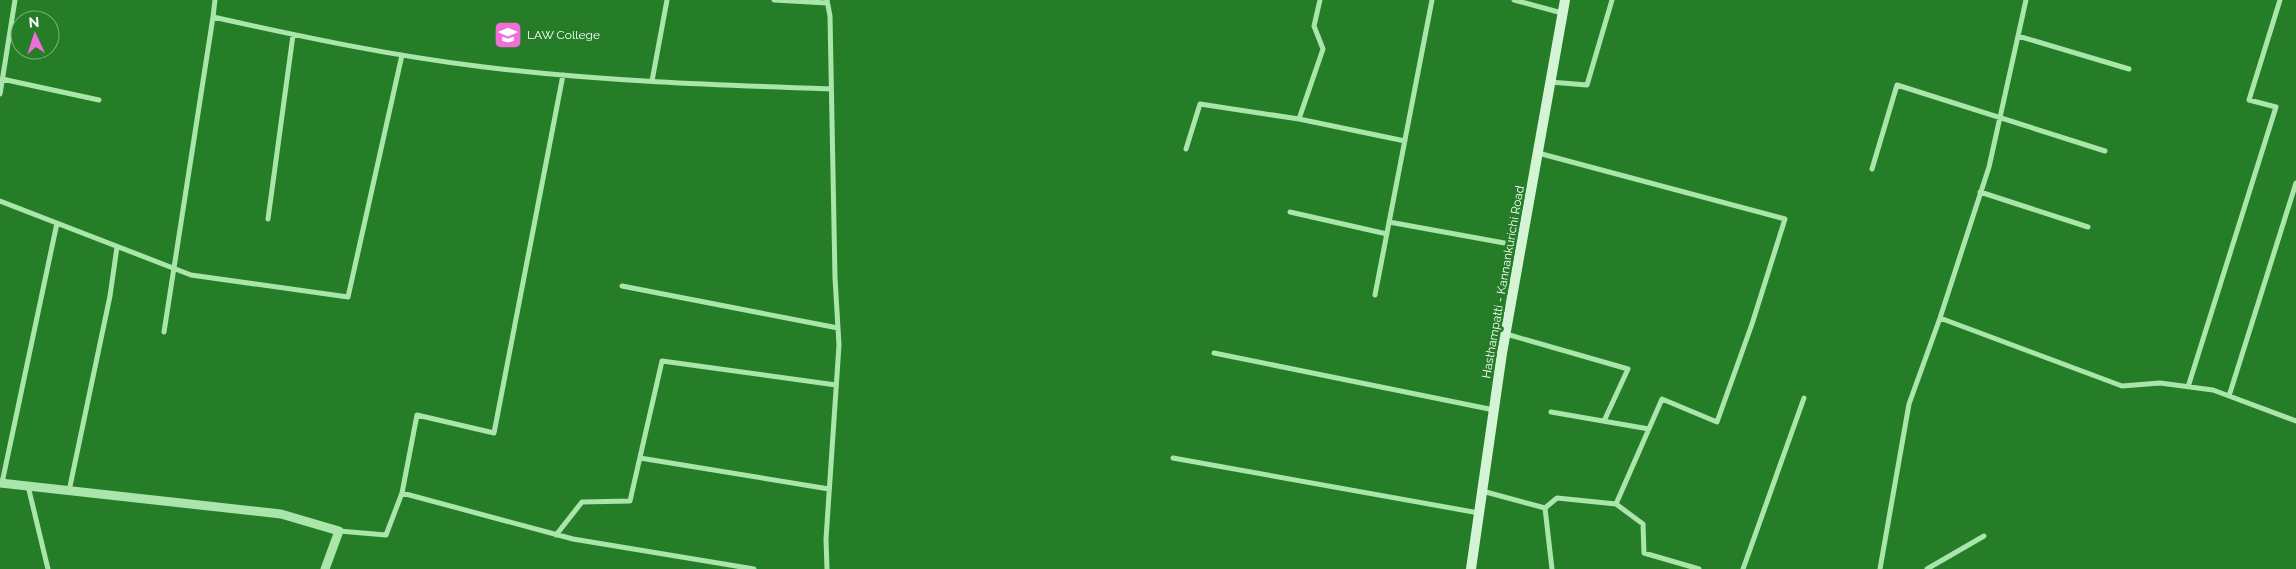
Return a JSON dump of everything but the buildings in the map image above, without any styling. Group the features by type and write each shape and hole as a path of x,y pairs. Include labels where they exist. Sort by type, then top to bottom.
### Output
{"main road":[{"name":"Hasthampatti - Kannankurichi Road","path":"1471,569 1506,334 1565,0"}],"street":[{"path":"0,94 15,0"},
{"path":"164,332 216,0"},
{"path":"652,81 667,0"},
{"path":"774,0 827,1 830,16 835,278 839,345 829,489 827,569"},
{"path":"1299,120 1322,48 1314,26 1320,0"},
{"path":"1375,295 1432,0"},
{"path":"1514,0 1562,13"},
{"path":"1550,82 1587,85 1612,0"},
{"path":"1880,569 1909,404 1940,318 1989,167 2026,0"},
{"path":"2188,387 2276,107 2249,100 2280,0"},
{"path":"213,17 334,44 484,67 652,81 831,88"},
{"path":"268,219 293,35"},
{"path":"2018,36 2129,69"},
{"path":"0,48 7,49"},
{"path":"0,201 191,275 348,296 402,55"},
{"path":"58,223 1,483 281,514 339,531 386,535 402,493 417,415 494,432 563,75"},
{"path":"2,79 100,100"},
{"path":"1872,169 1897,86 2106,151"},
{"path":"1186,149 1200,104 1299,120 1405,141"},
{"path":"1538,153 1785,219 1752,324 1717,422 1662,399 1616,504"},
{"path":"2229,396 2296,183"},
{"path":"1980,192 2088,227"},
{"path":"1290,212 1387,234"},
{"path":"1389,222 1521,246"},
{"path":"69,491 110,296 117,247"},
{"path":"622,286 838,328"},
{"path":"1940,318 2122,386 2160,383 2213,390 2296,421"},
{"path":"1506,334 1628,369 1604,421"},
{"path":"1214,353 1494,410"},
{"path":"556,535 582,502 630,502 662,361 836,385"},
{"path":"1743,569 1804,398"},
{"path":"1550,412 1649,429"},
{"path":"640,458 829,489"},
{"path":"1173,458 1479,513"},
{"path":"28,486 48,569"},
{"path":"1482,491 1545,508"},
{"path":"402,493 573,539 754,569"},
{"path":"1545,508 1557,498 1616,504 1643,524 1644,552 1699,569"},
{"path":"1545,508 1552,569"},
{"path":"325,569 339,531"},
{"path":"1927,569 1984,536"}],"place":[{"name":"LAW College","path":"508,35"}]}
